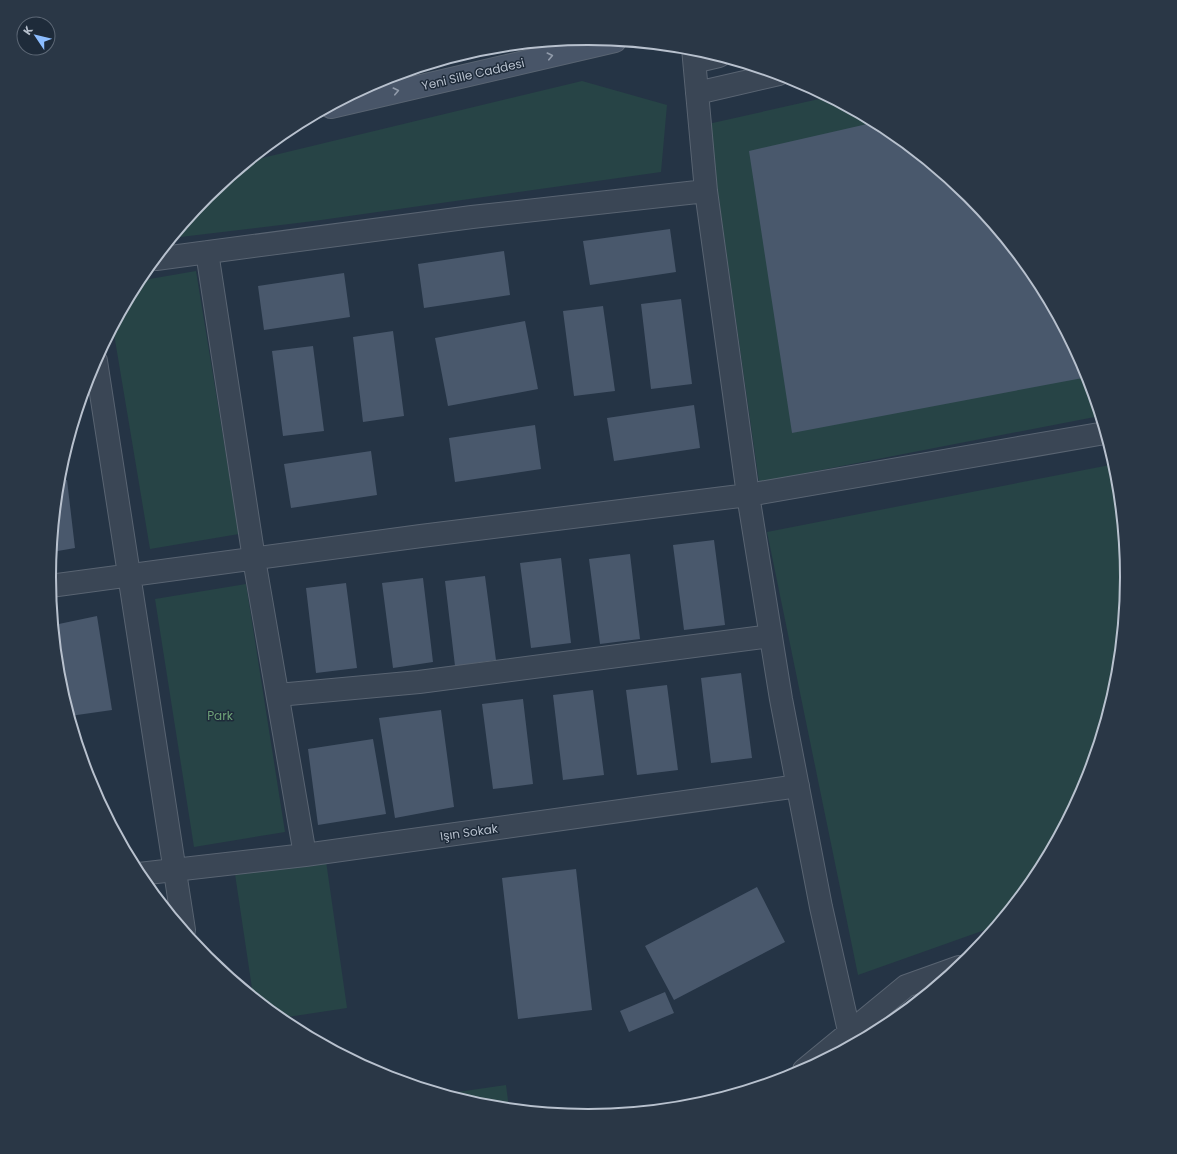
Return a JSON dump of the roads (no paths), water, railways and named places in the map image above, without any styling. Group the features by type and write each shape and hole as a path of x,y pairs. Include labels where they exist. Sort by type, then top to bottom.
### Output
{"main road":[{"name":"Yeni Sille Caddesi","path":"347,103 597,45"}],"street":[{"path":"704,58 697,93 706,190 748,495 781,699 821,907 851,1038"},
{"path":"697,93 769,76"},
{"path":"163,257 472,217 706,190"},
{"path":"207,252 254,558 305,855"},
{"path":"98,372 183,920"},
{"path":"56,585 254,558 748,495 1100,434"},
{"path":"278,695 419,682 771,636"},
{"name":"Işın Sokak","path":"146,873 305,855 798,786"},
{"path":"840,1045 851,1038 906,986 945,971"}],"park label":[{"name":"Park","path":"220,715"}]}
